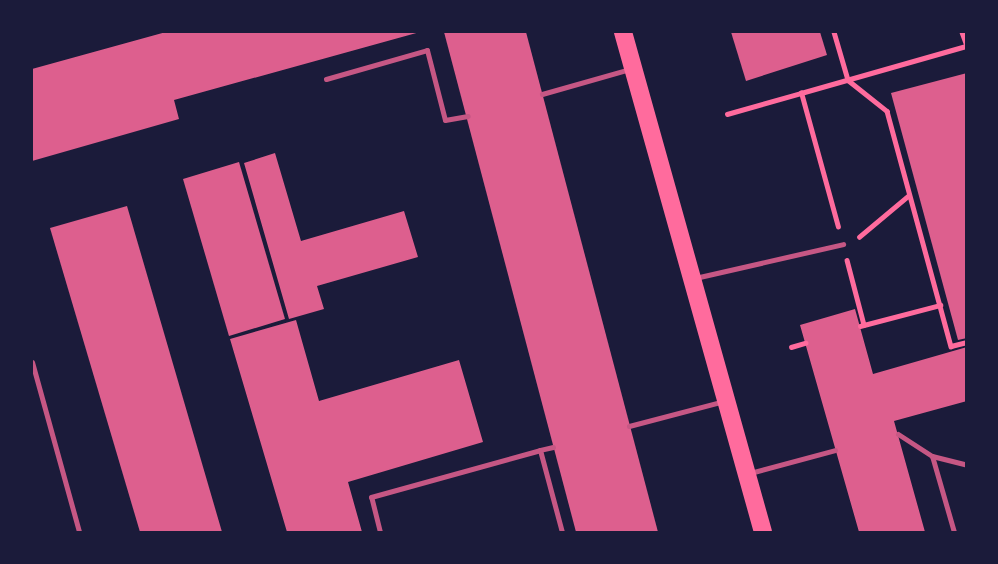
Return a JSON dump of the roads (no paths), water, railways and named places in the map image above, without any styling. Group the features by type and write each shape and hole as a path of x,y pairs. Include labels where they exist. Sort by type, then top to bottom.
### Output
{"main road":[{"path":"623,32 763,533"}],"lane":[{"path":"326,79 428,50 445,120 468,116"},
{"path":"542,94 634,68"},
{"path":"692,279 843,244"},
{"path":"32,362 79,533"},
{"path":"629,426 725,401"},
{"path":"898,434 932,456 967,465"},
{"path":"380,533 371,497 553,447"},
{"path":"540,450 562,533"},
{"path":"747,474 835,450"},
{"path":"932,456 954,533"}]}
